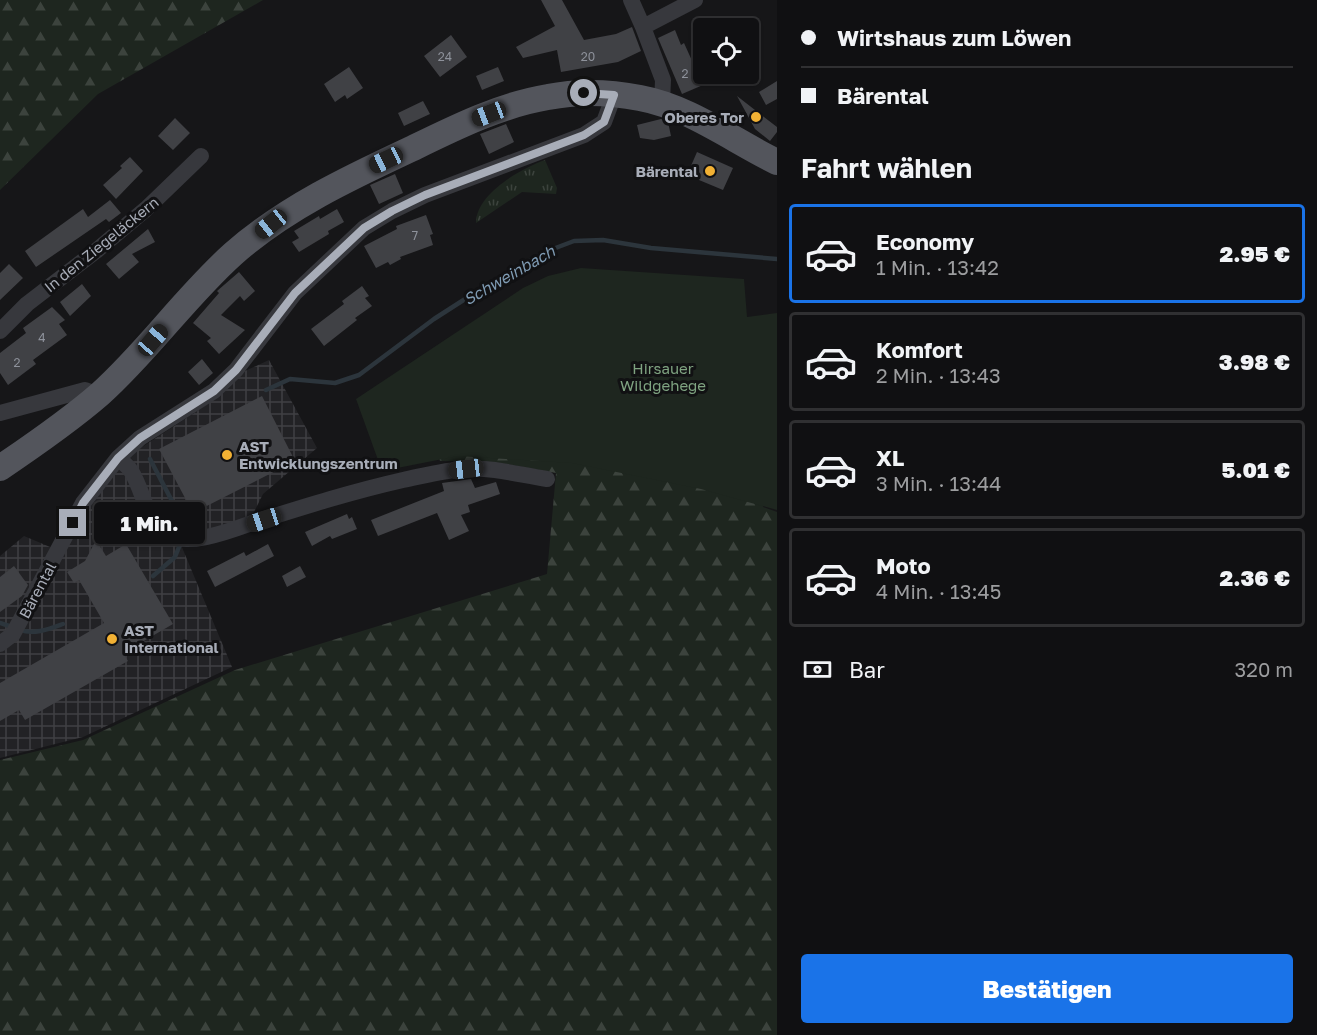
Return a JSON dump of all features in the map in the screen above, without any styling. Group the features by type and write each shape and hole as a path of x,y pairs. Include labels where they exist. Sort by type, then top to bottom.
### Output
{"main road":[{"path":"0,468 99,394 233,254 271,224 311,199 369,168 457,127 505,108 547,97 584,93 641,98 691,116 777,162"}],"street":[{"path":"631,0 644,27 663,80 662,104"},
{"path":"644,27 695,0"},
{"name":"Bärental","path":"11,634 83,503 118,458 140,438 214,391 236,370 295,293 364,228 425,195 584,135 604,122 614,95"},
{"name":"In den Ziegeläckern","path":"0,332 27,304 146,209 201,156"},
{"path":"0,414 85,390 99,394"},
{"path":"118,458 131,470 163,533 182,539 242,527 308,504 435,473 489,469 547,479"}],"shaded area":[{"path":"269,360 317,448 263,494 250,520 191,533 176,533 232,667 83,737 0,758 0,556 24,536 62,552 79,519 113,473 139,449 208,404 245,371"}],"green space":[{"path":"0,0 263,0 98,94 0,190"},
{"path":"545,160 557,188 556,194 522,192 476,223 483,202 491,193 512,176"},
{"name":"Hirsauer Wildgehege","path":"581,268 744,279 747,317 777,313 777,510 701,489 572,463 458,456 382,471 356,399 523,288 548,276"},
{"path":"423,410 777,466 763,507 777,512 777,1035 0,1035 0,760 83,740 235,670 547,574 556,473 495,462 440,461"}],"building":[{"path":"541,0 562,0 584,40 616,34 632,27 641,51 618,62 561,72 557,50 523,58 516,47 555,26"},
{"path":"675,30 681,45 684,43 693,63 693,84 703,85 682,94 658,38"},
{"path":"451,35 467,57 440,77 424,56"},
{"path":"349,67 363,88 347,99 345,95 335,102 324,84"},
{"path":"498,67 504,81 482,90 476,76"},
{"path":"777,81 777,99 766,105 759,92"},
{"path":"737,96 777,127 777,132 770,141 755,129"},
{"path":"423,101 430,114 404,126 398,113"},
{"path":"175,118 190,133 173,150 158,136"},
{"path":"661,119 668,122 671,136 654,140 640,138 637,125"},
{"path":"506,124 514,142 489,154 480,134"},
{"name":"Bärental","path":"697,152 733,168 723,190 687,175"},
{"path":"130,157 143,171 116,199 103,185 122,168 120,166"},
{"path":"395,174 403,193 379,204 370,185"},
{"path":"110,200 121,213 109,222 106,219 36,267 25,251 83,209 88,217"},
{"path":"337,209 344,222 299,252 292,242 299,238 294,231 319,216 320,219"},
{"path":"426,215 433,234 430,235 433,245 400,257 401,259 390,265 388,262 376,268 364,246 397,229 396,226"},
{"path":"148,229 155,242 132,254 139,262 119,279 106,264"},
{"path":"9,264 23,278 0,300 0,273"},
{"path":"239,272 255,291 244,301 240,296 221,315 245,330 219,354 207,341 211,338 193,323 219,293 217,291"},
{"path":"82,284 91,296 70,316 60,302"},
{"path":"362,286 369,296 365,298 372,306 324,346 311,329 344,304 342,301"},
{"path":"52,307 65,320 59,324 67,335 33,360 36,364 8,385 0,373 0,353 26,333 23,328"},
{"path":"202,359 213,373 199,385 188,372"},
{"name":"AST Entwicklungszentrum","path":"262,396 295,461 193,513 159,449"},
{"path":"471,479 475,488 496,482 500,494 468,505 470,512 461,515 469,531 449,540 437,513 378,536 371,520 444,491 442,483"},
{"path":"347,514 349,519 352,517 357,529 332,539 330,536 312,546 305,532"},
{"name":"AST International","path":"96,540 106,556 126,544 173,624 123,653 128,661 25,720 19,710 0,721 0,683 104,623 79,580 74,583 67,572 85,561"},
{"path":"268,544 274,556 215,587 207,571 244,552 246,556"},
{"path":"14,566 28,585 22,596 0,612 0,577"},
{"path":"300,566 306,577 287,587 282,576"}],"waterway":[{"name":"Schweinbach","path":"266,390 290,379 335,383 359,375 434,319 476,292 545,252 574,241 603,240 651,248 777,259"},
{"name":"Schweinbach","path":"150,459 184,524 183,534"},
{"name":"Schweinbach","path":"153,576 175,557 181,542"},
{"name":"Schweinbach","path":"0,623 12,627"},
{"name":"Schweinbach","path":"20,630 36,632 63,624"}],"place":[{"name":"Oberes Tor","path":"756,117"},
{"name":"Bärental","path":"710,171"},
{"name":"AST Entwicklungszentrum","path":"227,455"},
{"name":"AST International","path":"112,639"}],"route":[{"path":"73,523 83,503 118,458 140,438 214,391 236,370 295,293 364,228 425,195 584,135 604,122 614,95 584,93"}]}
